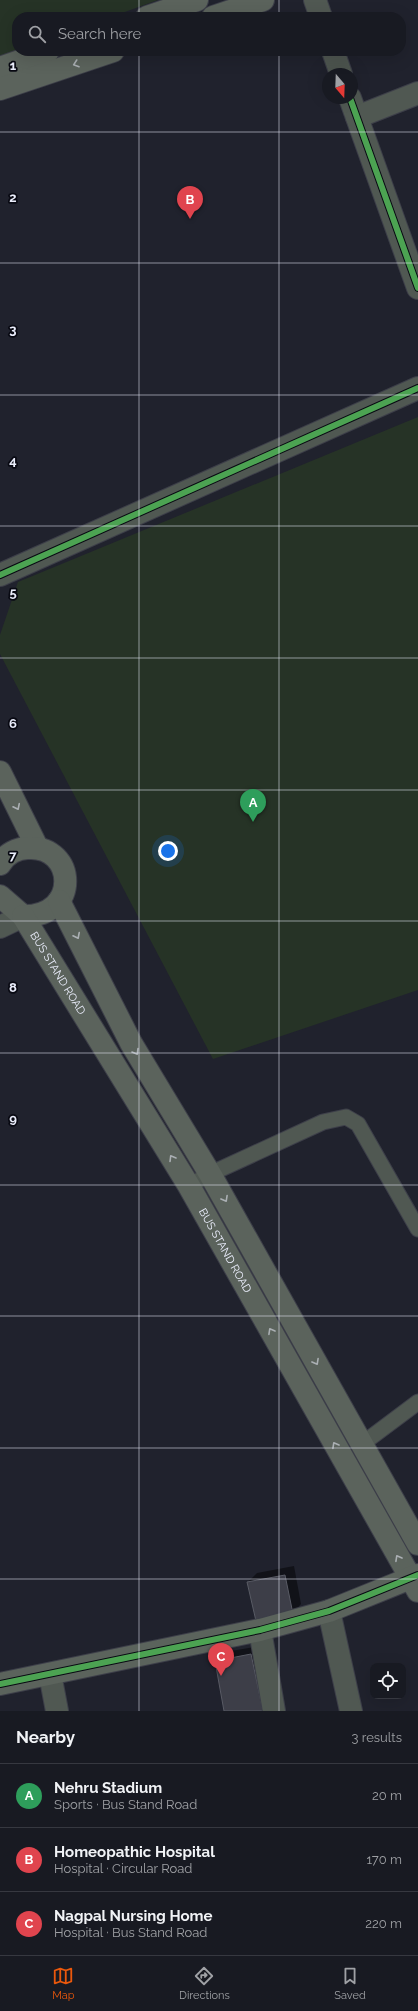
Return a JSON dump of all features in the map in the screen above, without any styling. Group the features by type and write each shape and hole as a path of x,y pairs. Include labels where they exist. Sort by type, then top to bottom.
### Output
{"main road":[{"path":"162,12 197,0"},
{"path":"228,12 263,0"},
{"path":"0,68 34,56"},
{"path":"0,89 98,56"},
{"path":"0,772 37,847"},
{"path":"1,857 19,848 37,847 48,851 57,858 63,868 65,880 64,891 59,901 131,1043 210,1174 418,1544"},
{"name":"BUS STAND ROAD","path":"0,896 23,916 189,1186 415,1582"},
{"name":"BUS STAND ROAD","path":"23,916 36,916 49,911 59,901"},
{"path":"0,1684 260,1630 329,1611 415,1582"}],"street":[{"path":"315,0 319,12"},
{"path":"335,56 339,68"},
{"path":"418,93 353,107 418,288"},
{"path":"0,575 418,388"},
{"path":"0,927 23,916"},
{"path":"329,1611 351,1711"},
{"path":"260,1630 274,1711"},
{"path":"50,1674 57,1711"}],"lane":[{"path":"189,1186 210,1174 323,1122 346,1117 358,1124 418,1229"},
{"path":"362,1444 418,1402"}],"green space":[{"path":"0,0 158,0 125,12 12,12 12,53 0,57"},
{"path":"418,417 418,990 213,1059 0,654 0,635 18,582"}],"building":[{"path":"285,1575 293,1614 256,1621 247,1582"},
{"path":"251,1654 263,1711 224,1711 215,1661"}],"cycle path":[{"path":"352,104 418,288"},
{"path":"0,575 418,388"},
{"path":"0,1684 260,1630 329,1611 418,1575"}],"place":[{"name":"Homeopathic Hospital","path":"190,219"},
{"name":"Nehru Stadium","path":"253,822"},
{"name":"Nagpal Nursing Home","path":"221,1676"}]}
